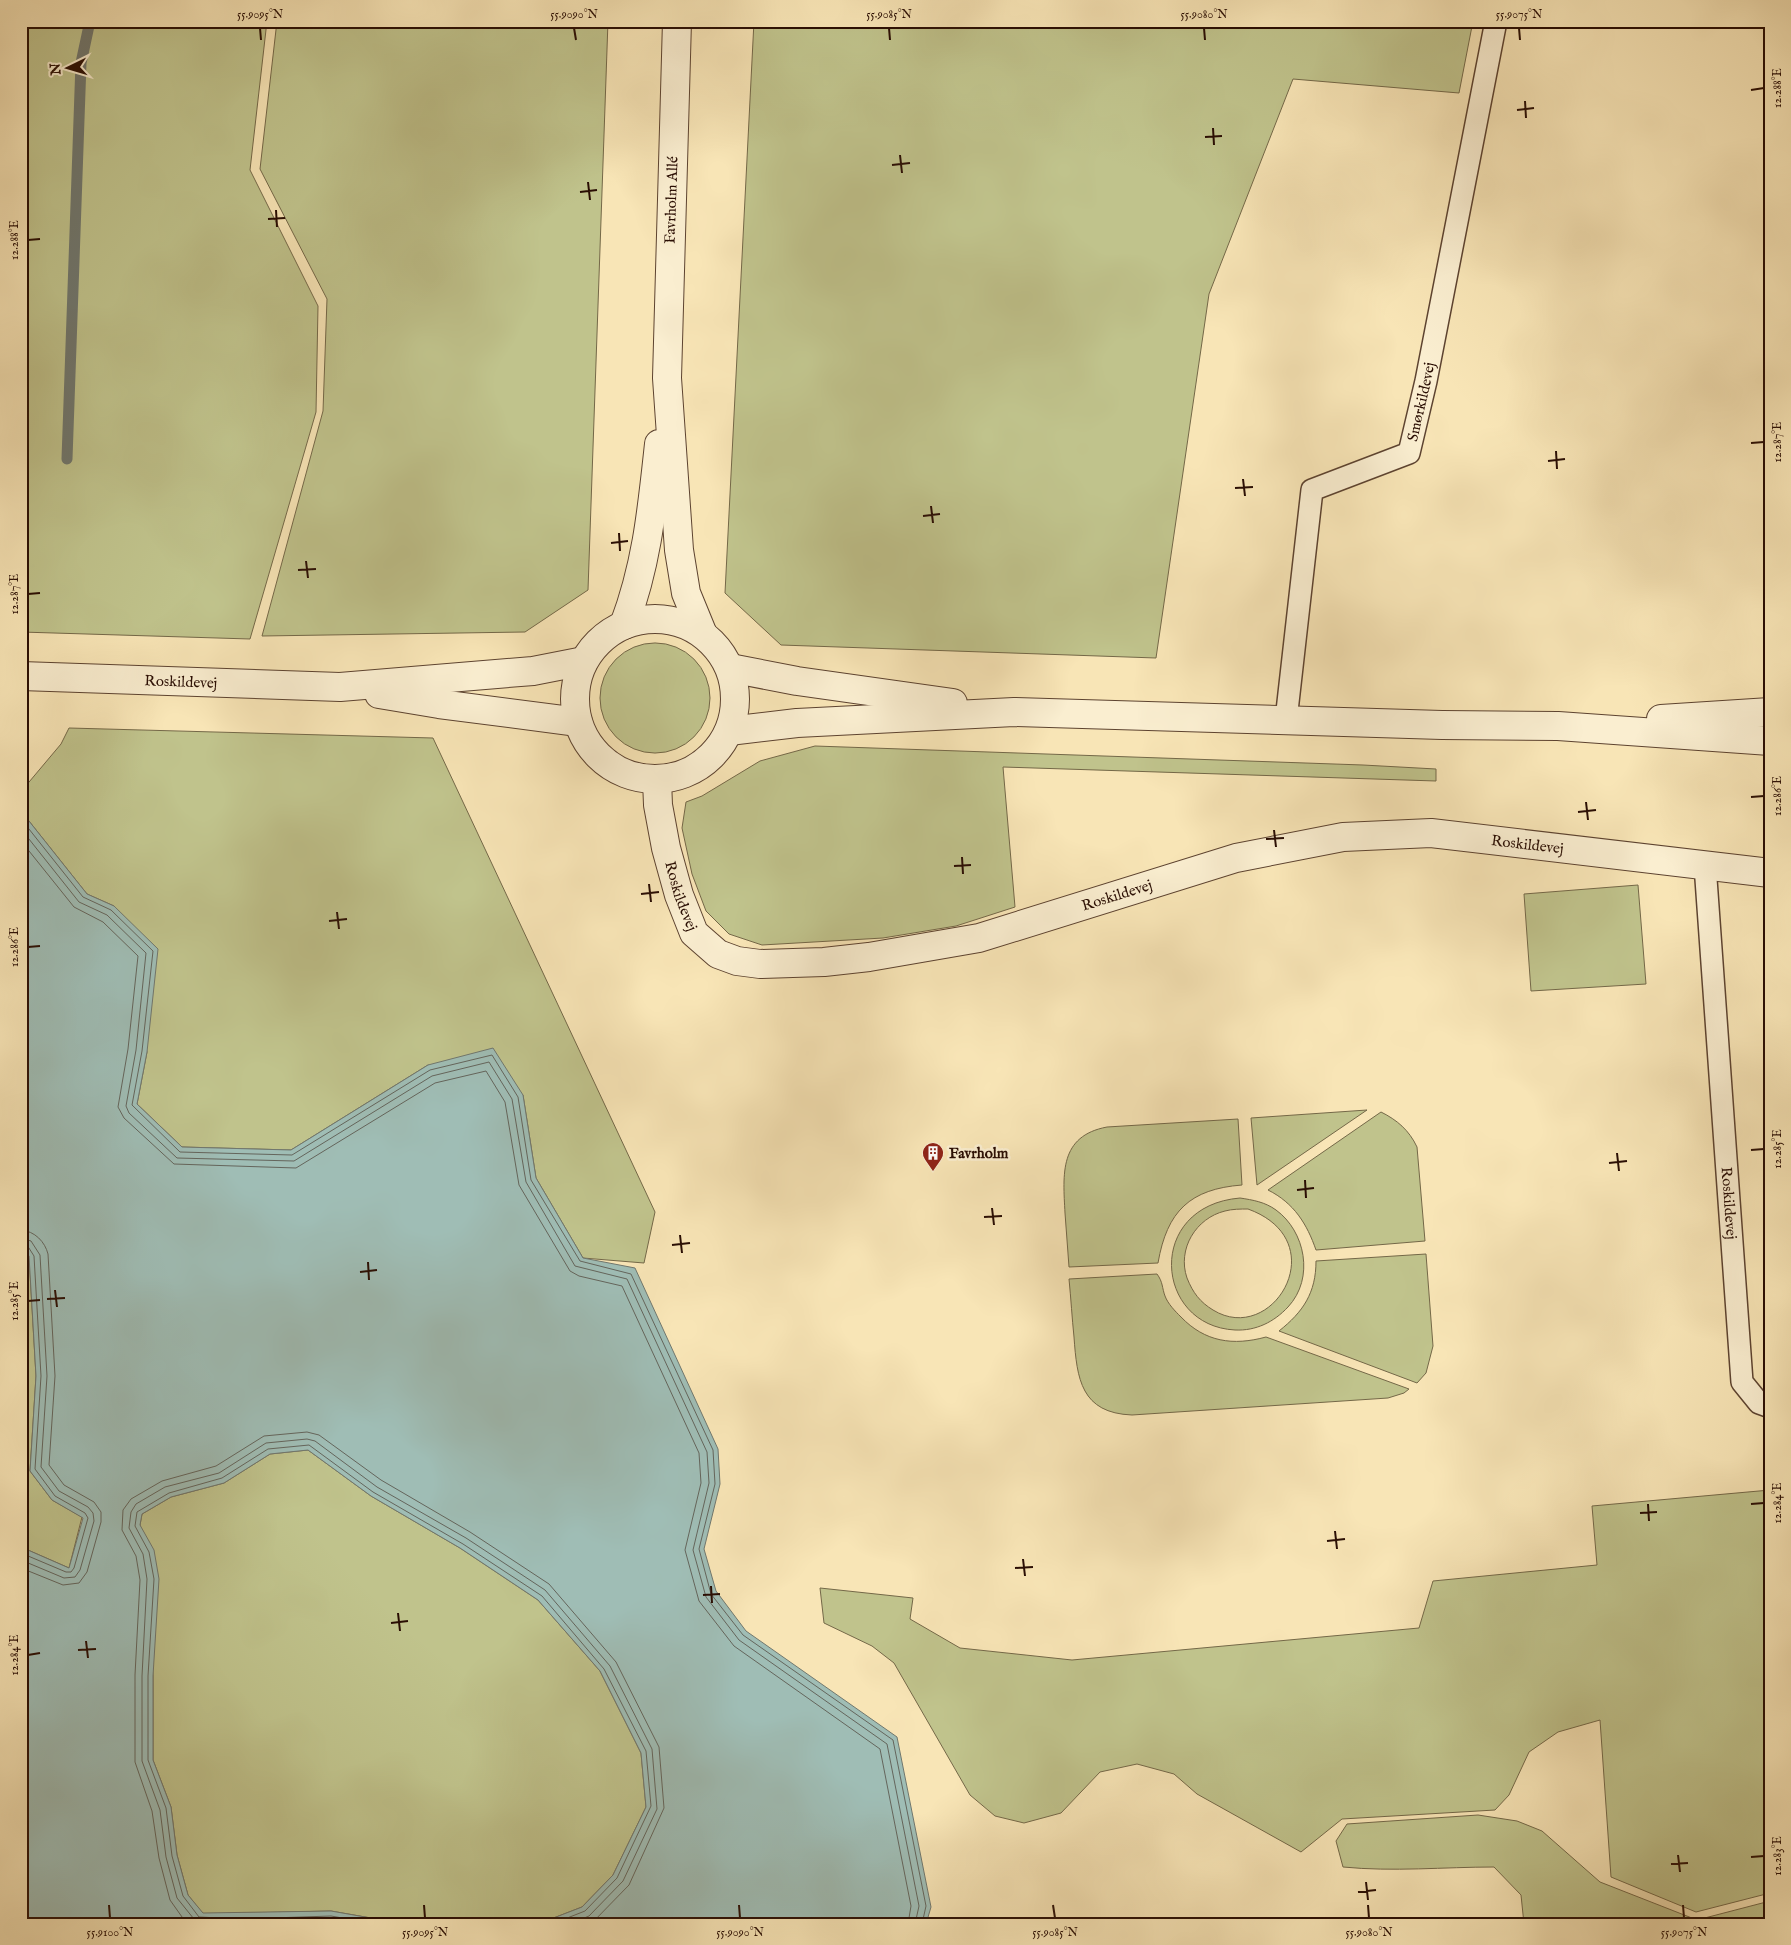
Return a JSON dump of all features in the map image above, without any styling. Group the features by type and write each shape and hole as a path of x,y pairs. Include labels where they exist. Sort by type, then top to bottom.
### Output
{"street":[{"name":"Favrholm Allé","path":"624,626 638,588 647,547 667,378 676,21"},
{"name":"Favrholm Allé","path":"667,378 679,550 686,593 702,632"},
{"path":"658,618 681,622 702,632 718,648 730,668 736,689 736,710 729,731 718,751 700,766 680,776 657,780 631,776 608,764 589,746 578,722 575,702 577,681 584,662 597,643 615,629 636,620 658,618"},
{"name":"Roskildevej","path":"21,676 340,687 533,670 584,662"},
{"path":"730,668 796,681 1014,712"},
{"name":"Roskildevej","path":"340,687 439,704 578,722"},
{"path":"729,731 797,724 1014,712 1558,726 1770,741"},
{"path":"1558,726 1770,712"},
{"name":"Roskildevej","path":"657,780 658,805 666,848 679,895 694,933 718,954 737,961 760,964 824,962 868,957 979,938 1236,858 1343,837 1431,833 1770,873"}],"lane":[{"name":"Smørkildevej","path":"1286,720 1312,490 1408,453 1426,381 1496,21"},
{"name":"Roskildevej","path":"1704,865 1742,1382 1758,1403 1770,1407"}],"green space":[{"path":"21,21 267,21 250,170 318,306 316,412 250,639 21,632"},
{"path":"277,21 608,21 588,590 525,632 262,636 323,411 327,299 260,169"},
{"path":"754,21 1473,21 1459,93 1293,79 1209,294 1156,658 781,645 725,593"},
{"path":"655,643 676,647 694,659 706,677 710,698 706,719 694,737 676,749 655,753 634,749 616,737 604,719 600,698 604,677 616,659 634,647"},
{"path":"69,728 433,738 655,1212 644,1263 583,1258 536,1178 523,1095 428,1065 291,1150 182,1147 137,1104 147,1052 114,906 87,894 21,811 21,787 24,788 61,744"},
{"path":"815,746 1436,769 1436,781 1003,767 1015,907 956,926 883,938 762,945 729,934 706,911 692,874 682,828 686,802 702,796 760,761"},
{"path":"1638,885 1646,984 1531,991 1524,894"},
{"path":"1367,1110 1257,1185 1251,1118"},
{"path":"1381,1112 1402,1126 1417,1147 1425,1241 1316,1250 1304,1223 1298,1215 1285,1201 1268,1190"},
{"path":"1238,1119 1242,1185 1224,1187 1208,1192 1184,1206 1168,1229 1158,1263 1069,1267 1064,1198 1065,1171 1067,1159 1072,1148 1080,1139 1091,1132 1107,1127"},
{"path":"1240,1198 1263,1203 1276,1210 1294,1230 1300,1242 1303,1255 1302,1283 1288,1307 1271,1321 1243,1330 1208,1324 1188,1309 1176,1289 1172,1265 1175,1242 1188,1221 1209,1206","holes":["1248,1209 1274,1224 1288,1243 1291,1265 1286,1285 1274,1303 1256,1314 1235,1318 1213,1310 1204,1304 1197,1297 1187,1278 1185,1256 1191,1236 1205,1220 1228,1210"]},
{"path":"21,1247 29,1256 36,1376 30,1471 52,1500 82,1517 69,1568 21,1547"},
{"path":"1426,1254 1433,1346 1426,1373 1417,1383 1279,1331 1295,1317 1311,1292 1314,1283 1316,1261"},
{"path":"1157,1274 1166,1299 1172,1307 1190,1325 1210,1337 1220,1340 1242,1341 1266,1337 1409,1389 1404,1393 1388,1398 1132,1415 1115,1413 1102,1408 1092,1401 1080,1380 1075,1352 1069,1279"},
{"path":"308,1450 371,1496 460,1548 538,1600 600,1671 641,1753 646,1807 613,1875 582,1907 538,1924 405,1924 331,1911 203,1914 188,1895 177,1855 171,1807 153,1760 153,1676 140,1525 142,1514 171,1497 224,1483 270,1454"},
{"path":"1770,1490 1770,1893 1696,1912 1611,1877 1600,1720 1558,1732 1529,1752 1509,1795 1495,1810 1342,1819 1301,1852 1197,1794 1174,1774 1137,1764 1100,1772 1061,1813 1024,1823 995,1816 970,1795 894,1663 872,1646 824,1623 820,1588 913,1598 910,1619 960,1648 1072,1660 1419,1628 1433,1581 1597,1565 1592,1506"},
{"path":"1478,1815 1517,1821 1542,1831 1600,1882 1697,1920 1770,1901 1770,1924 1524,1924 1521,1895 1494,1867 1400,1869 1343,1867 1336,1841 1347,1824"}],"water":[{"path":"21,811 87,894 114,906 158,949 147,1052 137,1104 182,1147 291,1150 428,1065 493,1048 523,1095 536,1178 583,1258 635,1268 718,1449 720,1484 704,1549 716,1591 746,1631 897,1737 931,1907 926,1924 538,1924 582,1907 613,1875 646,1807 641,1753 600,1671 538,1600 460,1548 371,1496 308,1450 270,1454 224,1483 171,1497 142,1514 140,1525 154,1550 159,1579 153,1676 153,1760 171,1807 177,1855 188,1895 203,1913 331,1911 405,1924 21,1924 21,1547 69,1568 83,1518 52,1500 30,1471 36,1376 29,1256 21,1247"}],"waterway":[{"path":"67,459 81,63 90,21"}],"place":[{"name":"Favrholm","path":"933,1172"}]}
